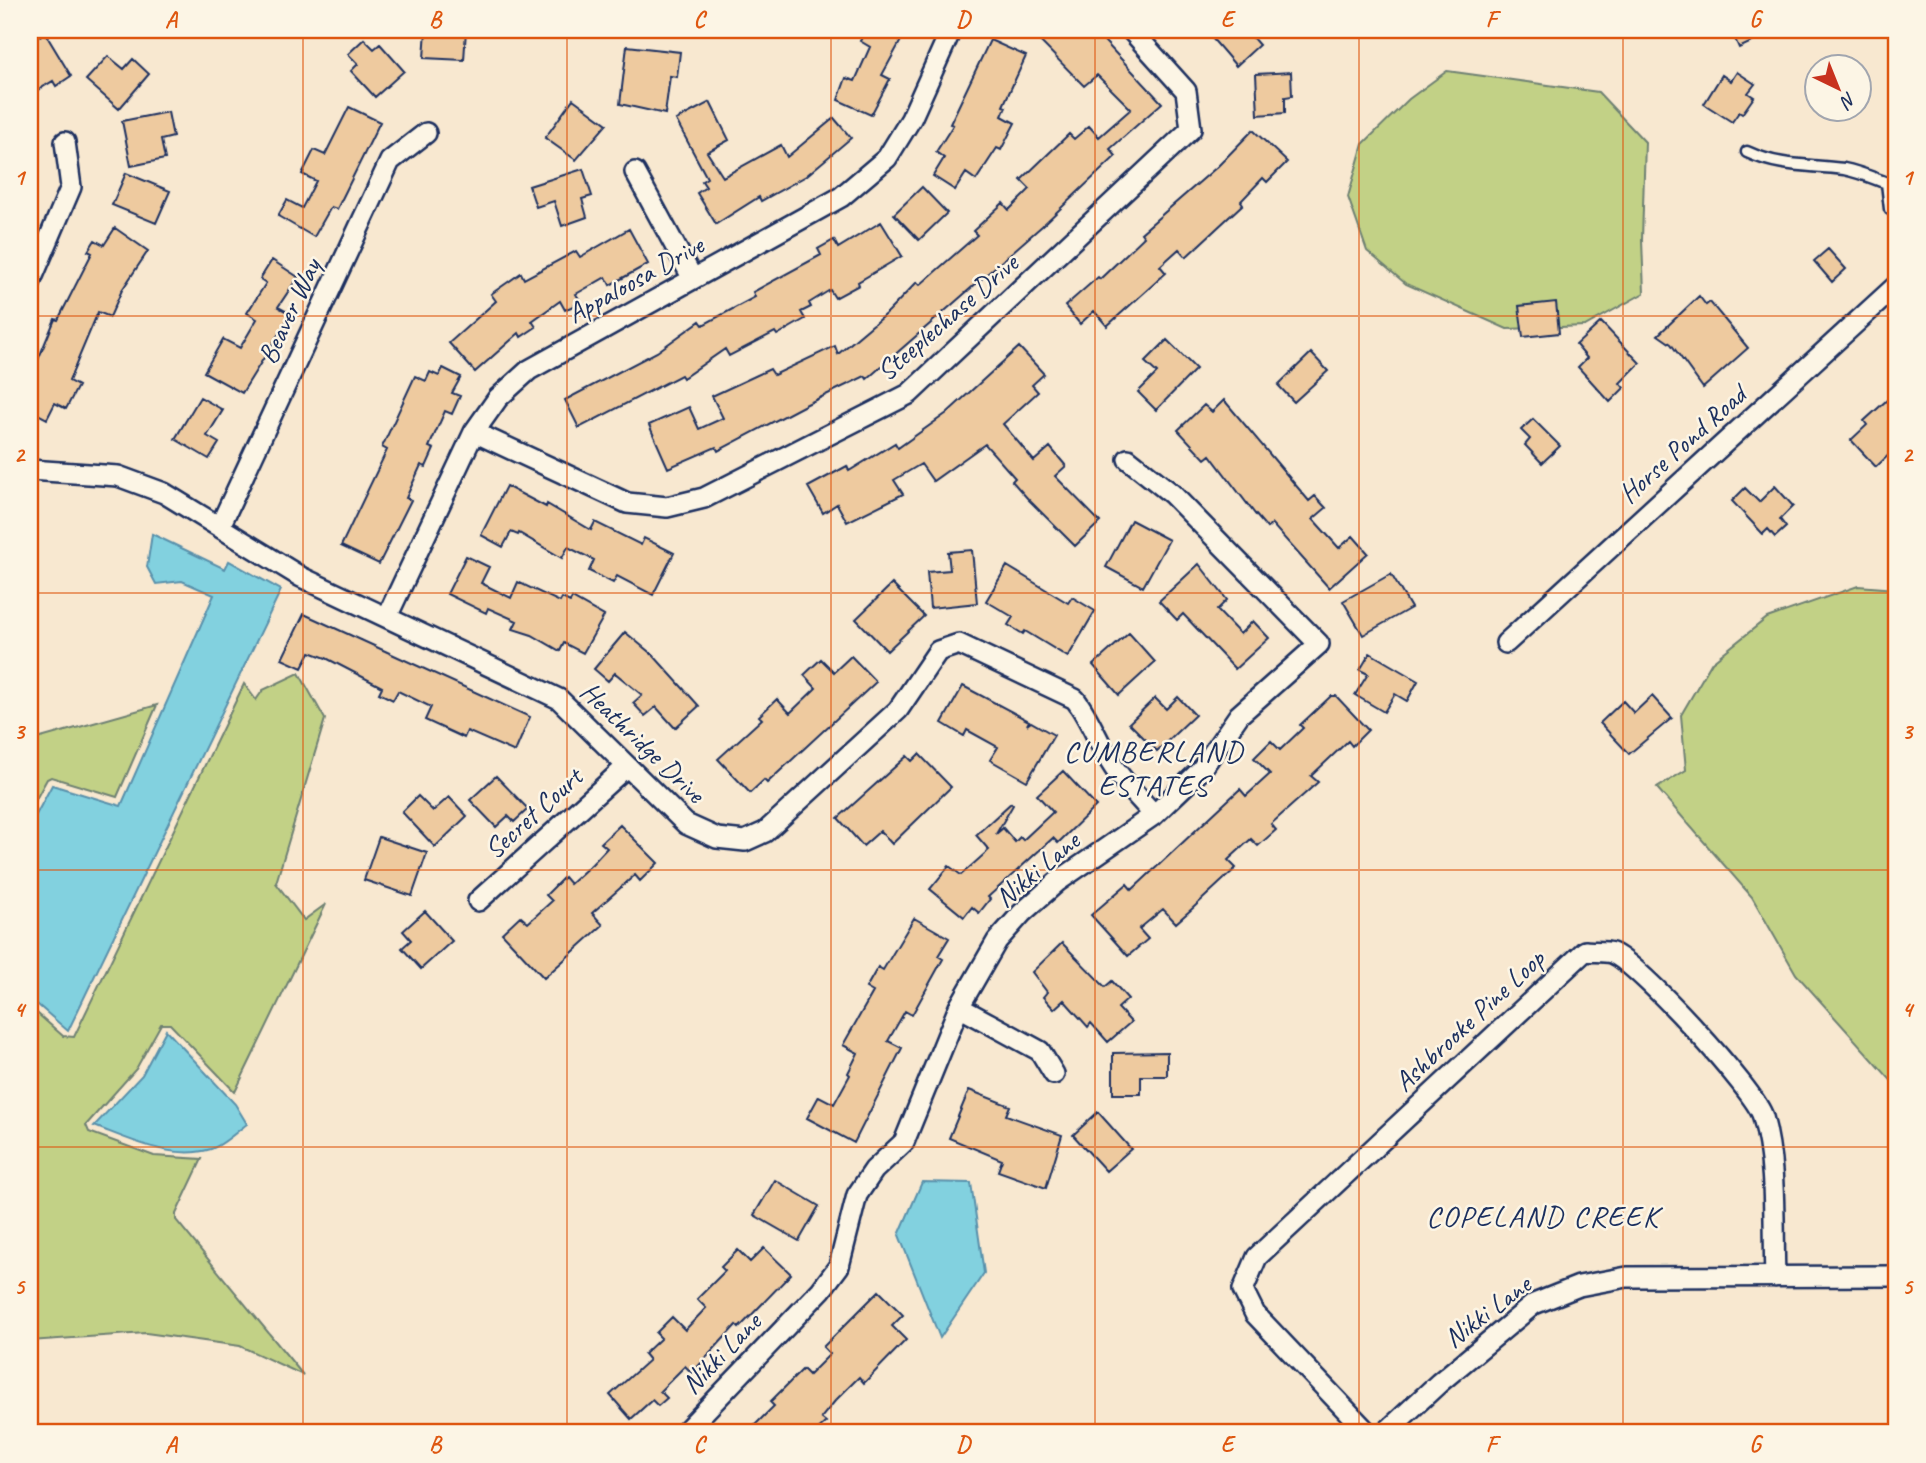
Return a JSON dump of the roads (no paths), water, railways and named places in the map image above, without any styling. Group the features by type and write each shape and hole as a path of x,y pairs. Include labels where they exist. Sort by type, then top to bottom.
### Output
{"street":[{"name":"Appaloosa Drive","path":"387,618 474,432 498,398 529,370 841,197 887,158 911,119 951,30"},
{"name":"Steeplechase Drive","path":"474,432 627,503 667,506 704,498 909,394 1191,130 1186,91 1131,30"},
{"name":"Beaver Way","path":"220,526 390,161 426,133"},
{"path":"30,283 72,187 65,142"},
{"path":"635,172 693,279"},
{"name":"Horse Pond Road","path":"1506,643 1896,286"},
{"name":"Nikki Lane","path":"684,1433 821,1290 839,1266 857,1195 874,1170 904,1142 959,1007 997,942 1022,913 1057,883 1154,815 1201,770 1239,715 1319,644 1172,494 1128,459"},
{"name":"Heathridge Drive","path":"30,470 118,476 164,493 301,577 559,699 687,824 717,838 745,841 765,832 898,710 938,652 959,644 1075,699 1087,715 1095,736 1117,773 1154,815"},
{"name":"Secret Court","path":"478,901 626,766"},
{"name":"Ashbrooke Pine Loop","path":"1368,1433 1255,1314 1243,1290 1248,1273 1257,1257 1586,951 1613,953 1666,1000 1730,1066 1763,1115 1772,1184 1775,1276"},
{"path":"959,1007 1040,1051 1054,1074"},
{"name":"Nikki Lane","path":"1385,1433 1439,1382 1534,1304 1579,1286 1627,1277 1896,1276"}],"lane":[{"path":"1747,152 1771,163 1846,169 1887,183 1890,209 1896,209"}],"water":[{"path":"152,534 225,569 229,561 281,590 68,1031 30,998 30,826 52,785 121,806 214,595 182,581 156,584 147,567"},
{"path":"166,1030 235,1104 247,1124 216,1147 196,1152 167,1150 151,1147 94,1126 142,1075"},
{"path":"922,1182 971,1183 984,1273 940,1338 899,1235"}],"district":[{"name":"CUMBERLAND ESTATES","path":"1154,768"},
{"name":"COPELAND CREEK","path":"1543,1216"}]}
